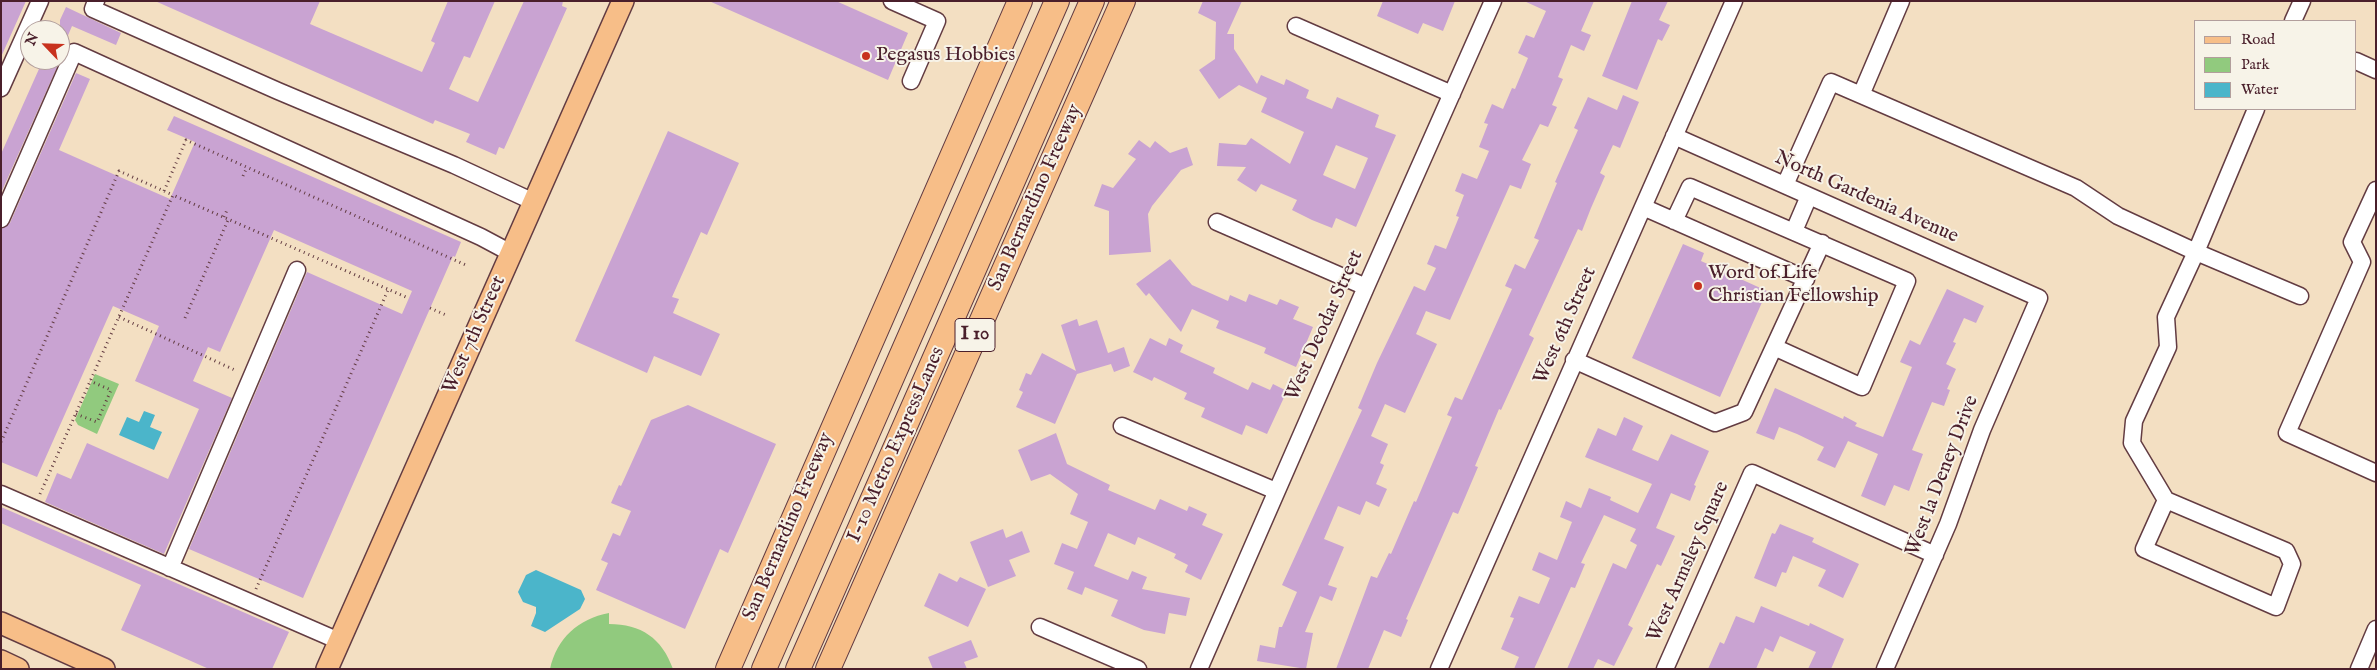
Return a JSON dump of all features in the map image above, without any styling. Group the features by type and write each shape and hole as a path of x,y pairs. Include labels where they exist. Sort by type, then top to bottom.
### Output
{"highway":[{"name":"San Bernardino Freeway","path":"728,669 1020,1"},
{"name":"I-10 Metro ExpressLanes","path":"764,669 1057,1"},
{"name":"I-10 Metro ExpressLanes","path":"798,669 1092,1"},
{"name":"San Bernardino Freeway","path":"828,669 1123,1"}],"main road":[{"name":"West 7th Street","path":"327,669 623,1"},
{"path":"1,623 104,669"},
{"path":"1,661 18,669"}],"street":[{"path":"1,88 40,1"},
{"path":"96,1 93,9 278,91 454,165 534,202"},
{"path":"892,1 937,22 911,81"},
{"name":"West Deodar Street","path":"1200,669 1276,491 1493,1"},
{"name":"West 6th Street","path":"1439,669 1734,1"},
{"path":"1861,95 1900,1"},
{"path":"2293,20 2302,1"},
{"path":"1296,26 1452,94"},
{"path":"1,219 74,52 481,237 511,254"},
{"path":"2357,61 2376,70"},
{"path":"1785,185 1832,82 2076,188 2118,216 2196,252 2300,296"},
{"path":"2166,500 2144,549 2276,607 2292,564 2286,551 2166,500 2132,443 2134,420 2168,347 2166,317 2196,252 2256,110"},
{"name":"North Gardenia Avenue","path":"1674,136 2040,298"},
{"path":"1674,221 1690,187 1907,281 1862,386 1774,347"},
{"path":"2376,190 2352,242 2362,262 2287,433 2376,474"},
{"path":"1794,231 1809,196"},
{"path":"1643,207 1806,279"},
{"path":"1217,222 1366,287"},
{"path":"1574,360 1714,423 1744,412 1822,243"},
{"path":"170,568 297,270"},
{"name":"West la Deney Drive","path":"1886,669 1935,555 1978,438 2040,298"},
{"path":"1122,426 1276,491"},
{"name":"West Armsley Square","path":"1665,669 1752,473 1935,555"},
{"path":"1,494 339,641"},
{"path":"1040,626 1138,669"},
{"path":"2359,669 2376,629"}],"path":[{"path":"164,191 186,140 468,266"},
{"path":"243,176 247,167"},
{"path":"1,442 119,171 408,298"},
{"path":"34,508 173,195"},
{"path":"224,217 227,210"},
{"path":"185,318 228,220"},
{"path":"249,603 388,290"},
{"path":"430,308 446,315"},
{"path":"119,317 251,378"},
{"path":"76,414 97,422 110,390 90,381"}],"green space":[{"path":"95,374 119,384 97,434 78,425 75,420"},
{"path":"609,613 609,624 640,630 656,641 663,649 673,669 550,669 558,648 570,632 588,620"}],"water":[{"path":"144,411 155,415 150,427 162,432 154,450 119,435 127,417 139,422"},
{"path":"536,570 581,590 585,599 580,609 545,632 531,626 536,613 536,607 523,602 518,592 526,575"}],"building":[{"path":"1,1 26,1 1,57"},
{"path":"155,1 320,1 310,24 422,72 435,43 431,41 448,1 495,1 470,58 464,56 449,89 478,102 524,1 563,1 562,6 567,8 504,149 499,147 496,155 466,142 470,134 435,120 433,124"},
{"name":"Pegasus Hobbies","path":"709,1 836,1 908,33 888,80"},
{"path":"1203,1 1242,1 1227,34 1234,34 1234,49 1257,84 1261,75 1284,85 1286,79 1309,90 1306,98 1332,109 1337,97 1379,115 1375,127 1396,135 1356,227 1336,218 1332,228 1312,220 1292,210 1297,200 1261,184 1256,192 1237,180 1246,167 1217,166 1219,143 1246,145 1251,138 1290,164 1304,132 1261,112 1267,98 1239,85 1219,99 1199,70 1215,59 1216,22 1198,13","holes":["1336,145 1368,158 1355,189 1323,175"]},
{"path":"1383,1 1455,1 1443,31 1423,23 1418,34 1377,16"},
{"path":"1524,1 1594,1 1581,31 1591,35 1584,51 1571,45 1558,77 1563,79 1552,105 1557,107 1548,127 1540,124 1522,160 1531,164 1521,189 1510,185 1450,320 1426,311 1416,334 1437,344 1405,413 1385,404 1371,436 1388,444 1380,463 1384,465 1376,484 1387,489 1379,507 1366,501 1360,515 1338,506 1324,539 1344,547 1328,585 1337,588 1332,601 1320,596 1305,632 1313,633 1306,669 1257,661 1260,645 1275,648 1279,627 1282,627 1297,592 1282,585 1362,410 1358,408 1377,363 1414,286 1425,291 1436,268 1427,264 1435,245 1446,249 1459,217 1456,216 1464,195 1455,191 1462,173 1477,179 1489,151 1479,147 1488,124 1484,123 1492,104 1503,109 1512,88 1515,89 1528,58 1518,53 1526,35 1534,38 1546,11"},
{"path":"1632,1 1668,1 1659,20 1670,25 1662,41 1658,39 1637,90 1602,76"},
{"path":"66,7 121,33 116,45 72,26 70,31 70,20 60,20"},
{"path":"39,70 56,70 1,193 1,154"},
{"path":"76,73 90,79 59,150 170,199 195,142 167,130 174,116 461,242 455,257 453,256 303,598 189,549 307,272 402,314 412,291 274,230 220,352 208,347 193,381 232,398 164,554 45,502 57,473 71,479 87,443 168,479 199,409 135,381 159,326 113,306 37,477 1,462 1,229 10,223"},
{"path":"1623,95 1639,102 1620,148 1613,145 1600,173 1605,176 1582,231 1578,229 1529,335 1534,338 1501,410 1499,409 1475,466 1478,467 1458,514 1453,512 1406,619 1408,620 1401,637 1384,630 1368,669 1336,669 1371,576 1377,578 1389,553 1391,554 1414,501 1416,502 1452,417 1447,415 1455,397 1462,400 1512,289 1505,286 1515,264 1525,269 1539,240 1534,238 1557,183 1555,182 1578,130 1574,128 1588,97 1617,110"},
{"path":"668,131 739,163 707,235 701,232 672,297 679,299 673,313 720,334 701,376 654,356 647,373 575,341"},
{"path":"1139,140 1150,148 1155,141 1170,153 1187,147 1193,165 1181,170 1152,206 1148,214 1151,252 1109,255 1109,211 1094,206 1102,184 1113,188 1136,159 1128,154"},
{"path":"1683,244 1704,253 1701,261 1767,291 1720,397 1632,358"},
{"path":"1170,259 1192,285 1228,301 1230,295 1246,302 1249,294 1277,305 1280,299 1299,307 1293,319 1313,327 1296,367 1264,353 1266,348 1216,328 1219,321 1192,309 1181,332 1149,293 1146,296 1136,284"},
{"path":"1947,289 1984,306 1976,323 1964,318 1953,342 1956,343 1946,364 1956,369 1947,389 1950,390 1944,406 1932,402 1912,450 1923,454 1909,491 1894,485 1885,506 1861,496 1878,454 1848,441 1835,468 1817,460 1824,447 1797,434 1779,427 1774,440 1756,433 1775,388 1843,419 1844,416 1857,423 1855,426 1883,437 1912,367 1900,362 1910,340 1920,345"},
{"path":"1077,319 1079,326 1097,320 1108,353 1124,347 1130,366 1114,372 1111,364 1077,374 1055,424 1016,407 1023,392 1019,390 1026,373 1031,375 1042,353 1076,371 1061,325"},
{"path":"1150,338 1166,346 1169,338 1183,345 1180,352 1215,368 1213,373 1248,390 1252,382 1270,390 1273,384 1287,391 1267,434 1246,425 1242,435 1201,417 1205,408 1184,399 1187,393 1154,377 1152,381 1133,372"},
{"path":"688,405 776,444 728,553 720,549 685,629 596,590 608,563 601,560 613,533 620,536 631,511 611,503 619,485 621,486 651,420"},
{"path":"1624,417 1643,426 1632,450 1658,461 1671,434 1709,451 1694,485 1696,486 1690,501 1671,493 1656,528 1675,536 1661,566 1657,564 1628,625 1633,628 1614,666 1598,659 1593,669 1567,669 1613,563 1626,569 1637,545 1630,541 1636,529 1604,515 1581,563 1585,564 1575,588 1571,587 1534,669 1514,669 1519,657 1501,649 1514,618 1510,617 1519,596 1539,604 1550,578 1532,570 1539,552 1557,560 1572,522 1560,517 1566,501 1581,508 1589,488 1611,497 1610,500 1638,513 1652,484 1585,457 1598,428 1616,436"},
{"path":"1056,433 1067,464 1110,485 1108,490 1155,510 1160,499 1187,511 1189,506 1207,514 1202,525 1223,534 1201,580 1185,572 1188,565 1174,558 1176,554 1138,537 1135,545 1108,533 1094,566 1128,580 1132,571 1147,577 1142,589 1190,598 1186,616 1169,613 1165,634 1144,630 1111,616 1118,600 1085,587 1082,595 1067,589 1074,572 1054,564 1062,543 1077,549 1088,522 1070,514 1078,494 1050,474 1031,481 1018,450"},
{"path":"1,507 289,632 272,669 209,669 121,630 141,585 1,523"},
{"path":"1780,524 1814,538 1812,542 1859,564 1843,598 1818,586 1826,570 1793,556 1786,573 1782,572 1776,587 1754,578 1772,533 1775,534"},
{"path":"1003,529 1006,538 1022,531 1030,552 1009,560 1016,576 988,587 970,542"},
{"path":"939,573 957,582 960,577 986,589 968,627 924,606"},
{"path":"1761,606 1809,626 1810,623 1844,639 1831,669 1808,669 1816,652 1780,636 1773,652 1765,648 1756,669 1708,669 1720,642 1724,644 1736,616 1754,623"},
{"path":"971,640 978,657 964,662 967,669 933,669 928,657"}],"place":[{"name":"Pegasus Hobbies","path":"866,56"},
{"name":"Word of Life Christian Fellowship","path":"1698,286"}]}
